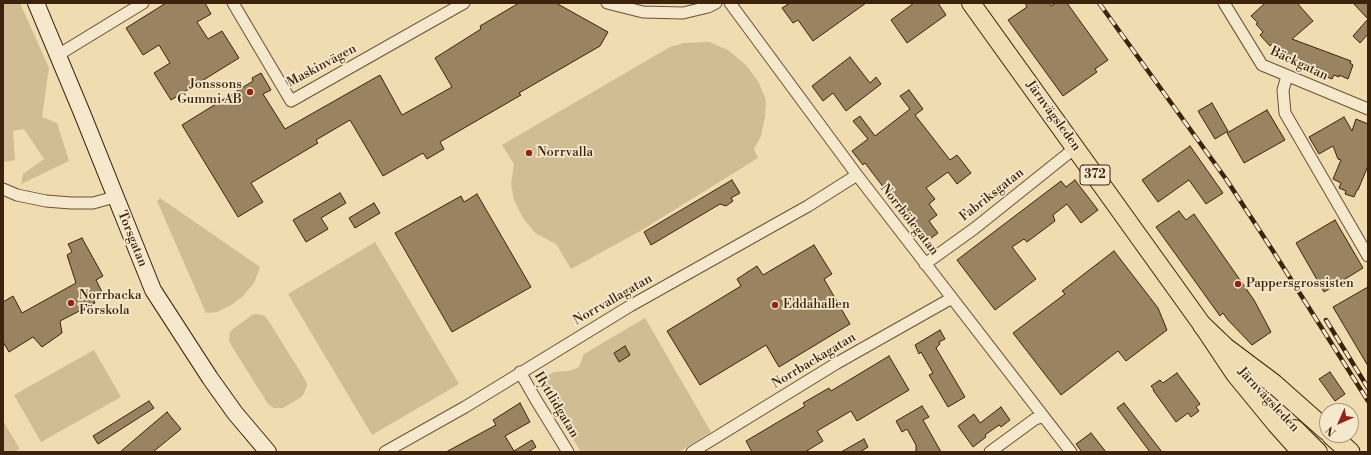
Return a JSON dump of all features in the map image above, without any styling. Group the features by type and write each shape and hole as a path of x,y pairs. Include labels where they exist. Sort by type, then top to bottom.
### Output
{"highway":[{"path":"1203,326 1226,348 1274,384 1319,424"},
{"path":"1340,443 1350,452"}],"main road":[{"name":"Torsgatan","path":"36,3 153,290 210,378 235,413 268,452"},
{"name":"Järnvägsleden","path":"971,3 1236,374 1286,436 1301,452"},
{"name":"Järnvägsleden","path":"1217,348 1318,452"}],"street":[{"path":"58,55 143,3"},
{"name":"Maskinvägen","path":"233,3 291,101 464,3"},
{"path":"607,3 643,12 675,13 689,11 716,3"},
{"name":"Norrbölegatan","path":"730,3 857,175 1042,417 1071,452"},
{"name":"Bäckgatan","path":"1224,3 1262,65 1368,109"},
{"path":"1287,76 1284,90 1285,113 1368,256"},
{"name":"Fabriksgatan","path":"926,264 1075,148"},
{"name":"Norrvallagatan","path":"385,452 465,406 630,306 808,206 857,175"},
{"path":"3,189 16,195 46,201 71,203 93,203 115,197"},
{"name":"Norrbackagatan","path":"692,452 836,363 952,298"},
{"name":"Hyttlidgatan","path":"520,372 568,452"},
{"path":"990,452 1035,420 1042,417"},
{"path":"1286,436 1295,452"}],"shaded area":[{"path":"3,3 20,3 49,68 42,117 57,123 69,161 21,184 23,174 44,159 24,129 13,131 15,160 3,162"},
{"path":"709,42 728,50 746,65 758,81 766,100 765,117 761,136 754,149 758,158 642,230 571,269 556,244 535,233 523,218 514,200 511,184 514,164 502,145 670,47 684,43"},
{"path":"160,198 260,267 254,283 243,296 233,304 217,312 206,313 157,201"},
{"path":"375,242 459,384 372,435 288,294"},
{"path":"257,314 265,316 268,320 306,381 307,385 304,394 283,408 274,408 268,404 229,340 230,332 233,329 252,315"},
{"path":"645,318 711,432 679,452 581,452 542,388 545,377 554,372 569,371 579,367 584,354"},
{"path":"94,350 121,397 41,442 14,395"},
{"path":"3,421 20,449 14,452 3,452"}],"building":[{"path":"166,3 205,3 211,14 197,22 208,39 222,31 239,58 171,100 154,73 170,63 159,45 143,55 126,28"},
{"path":"519,3 556,3 608,32 600,46 519,93 521,95 440,142 444,149 427,159 423,153 383,176 350,120 316,140 318,143 251,183 263,202 238,217 182,125 253,81 252,78 261,73 271,90 263,94 285,129 380,75 402,115 452,87 435,58 481,29 480,26"},
{"path":"790,3 866,3 813,41 798,20 793,23 782,8"},
{"path":"914,3 938,3 946,15 907,43 891,20"},
{"path":"1025,3 1049,3 1051,6 1056,3 1067,3 1108,60 1095,69 1097,72 1063,96 1008,20 1027,7"},
{"path":"1265,3 1297,3 1313,21 1292,39 1351,61 1350,63 1353,65 1348,79 1339,75 1339,77 1334,75 1332,79 1318,73 1320,69 1285,56 1273,43 1270,46 1260,35 1263,32 1256,24 1258,23 1251,16"},
{"path":"1353,3 1368,3 1368,19"},
{"path":"1368,19 1368,34 1360,43 1353,36"},
{"path":"850,57 870,83 876,77 881,84 846,111 833,93 823,101 812,86"},
{"path":"909,90 923,109 915,115 950,160 957,155 971,173 957,184 948,172 926,188 935,199 929,204 937,215 929,221 938,233 923,244 901,215 903,213 865,163 863,165 852,151 868,139 853,121 860,116 875,136 910,109 900,96"},
{"path":"1212,103 1228,131 1215,139 1198,111"},
{"path":"1267,110 1285,140 1244,163 1227,133"},
{"path":"1344,117 1352,131 1356,119 1368,124 1368,166 1354,197 1345,194 1346,191 1339,188 1341,183 1333,179 1341,160 1338,159 1333,146 1319,154 1309,137"},
{"path":"1190,146 1223,193 1206,204 1189,180 1158,202 1142,180"},
{"path":"732,180 740,193 731,198 733,201 726,206 720,204 651,245 644,232"},
{"path":"1075,180 1098,210 1081,223 1067,204 1053,215 1055,221 1027,242 1024,239 1012,247 1036,279 995,310 957,260 1061,181 1066,187"},
{"path":"340,193 346,203 321,218 328,229 306,242 293,220"},
{"path":"477,194 531,287 452,332 395,233 461,196 464,202"},
{"path":"374,203 380,213 355,228 349,218"},
{"path":"1179,211 1186,220 1194,214 1254,300 1271,332 1252,345 1223,313 1220,316 1156,227"},
{"path":"1335,220 1363,268 1324,292 1296,243"},
{"path":"82,238 103,276 96,280 102,292 92,297 95,303 60,321 62,333 42,347 33,337 9,352 3,342 3,302 13,296 22,313 76,283 67,255 72,252 68,244"},
{"name":"Eddahallen","path":"814,245 832,274 824,279 850,324 779,367 766,345 700,385 667,331 741,286 737,279 757,266 763,275"},
{"path":"1114,251 1158,308 1167,330 1126,361 1118,351 1061,395 1013,333 1065,294 1062,291"},
{"path":"1368,287 1368,366 1333,307"},
{"path":"940,330 945,339 939,342 940,344 936,348 965,397 948,407 929,375 933,373 921,352 919,354 915,345"},
{"path":"625,346 630,355 619,362 614,353"},
{"path":"889,356 909,390 857,421 851,411 817,431 823,441 805,452 752,452 746,441 805,406 803,403 829,388 831,391"},
{"path":"1330,372 1345,394 1335,401 1319,379"},
{"path":"1177,373 1200,404 1196,407 1199,411 1191,417 1188,413 1176,422 1151,386 1160,380 1163,383"},
{"path":"149,401 154,408 98,444 93,436"},
{"path":"520,403 530,422 505,436 514,451 532,440 536,447 528,452 446,452 496,425 493,420"},
{"path":"1124,403 1162,452 1150,452 1117,408"},
{"path":"922,406 929,417 923,420 941,452 916,452 916,445 907,429 902,432 896,421"},
{"path":"1001,407 1010,420 1001,427 999,425 985,435 986,437 973,447 958,426 974,414 980,423"},
{"path":"167,412 181,429 153,452 120,452"},
{"path":"1091,433 1106,452 1082,452 1076,444"},
{"path":"864,439 868,447 860,452 841,452"}],"railway":[{"path":"1099,3 1226,179 1368,401"},
{"path":"1326,320 1368,388"}],"place":[{"name":"Jonssons Gummi AB","path":"250,92"},
{"name":"Norrvalla","path":"529,153"},
{"name":"Pappersgrossisten","path":"1238,284"},
{"name":"Norrbacka Förskola","path":"71,303"},
{"name":"Eddahallen","path":"775,305"}]}
